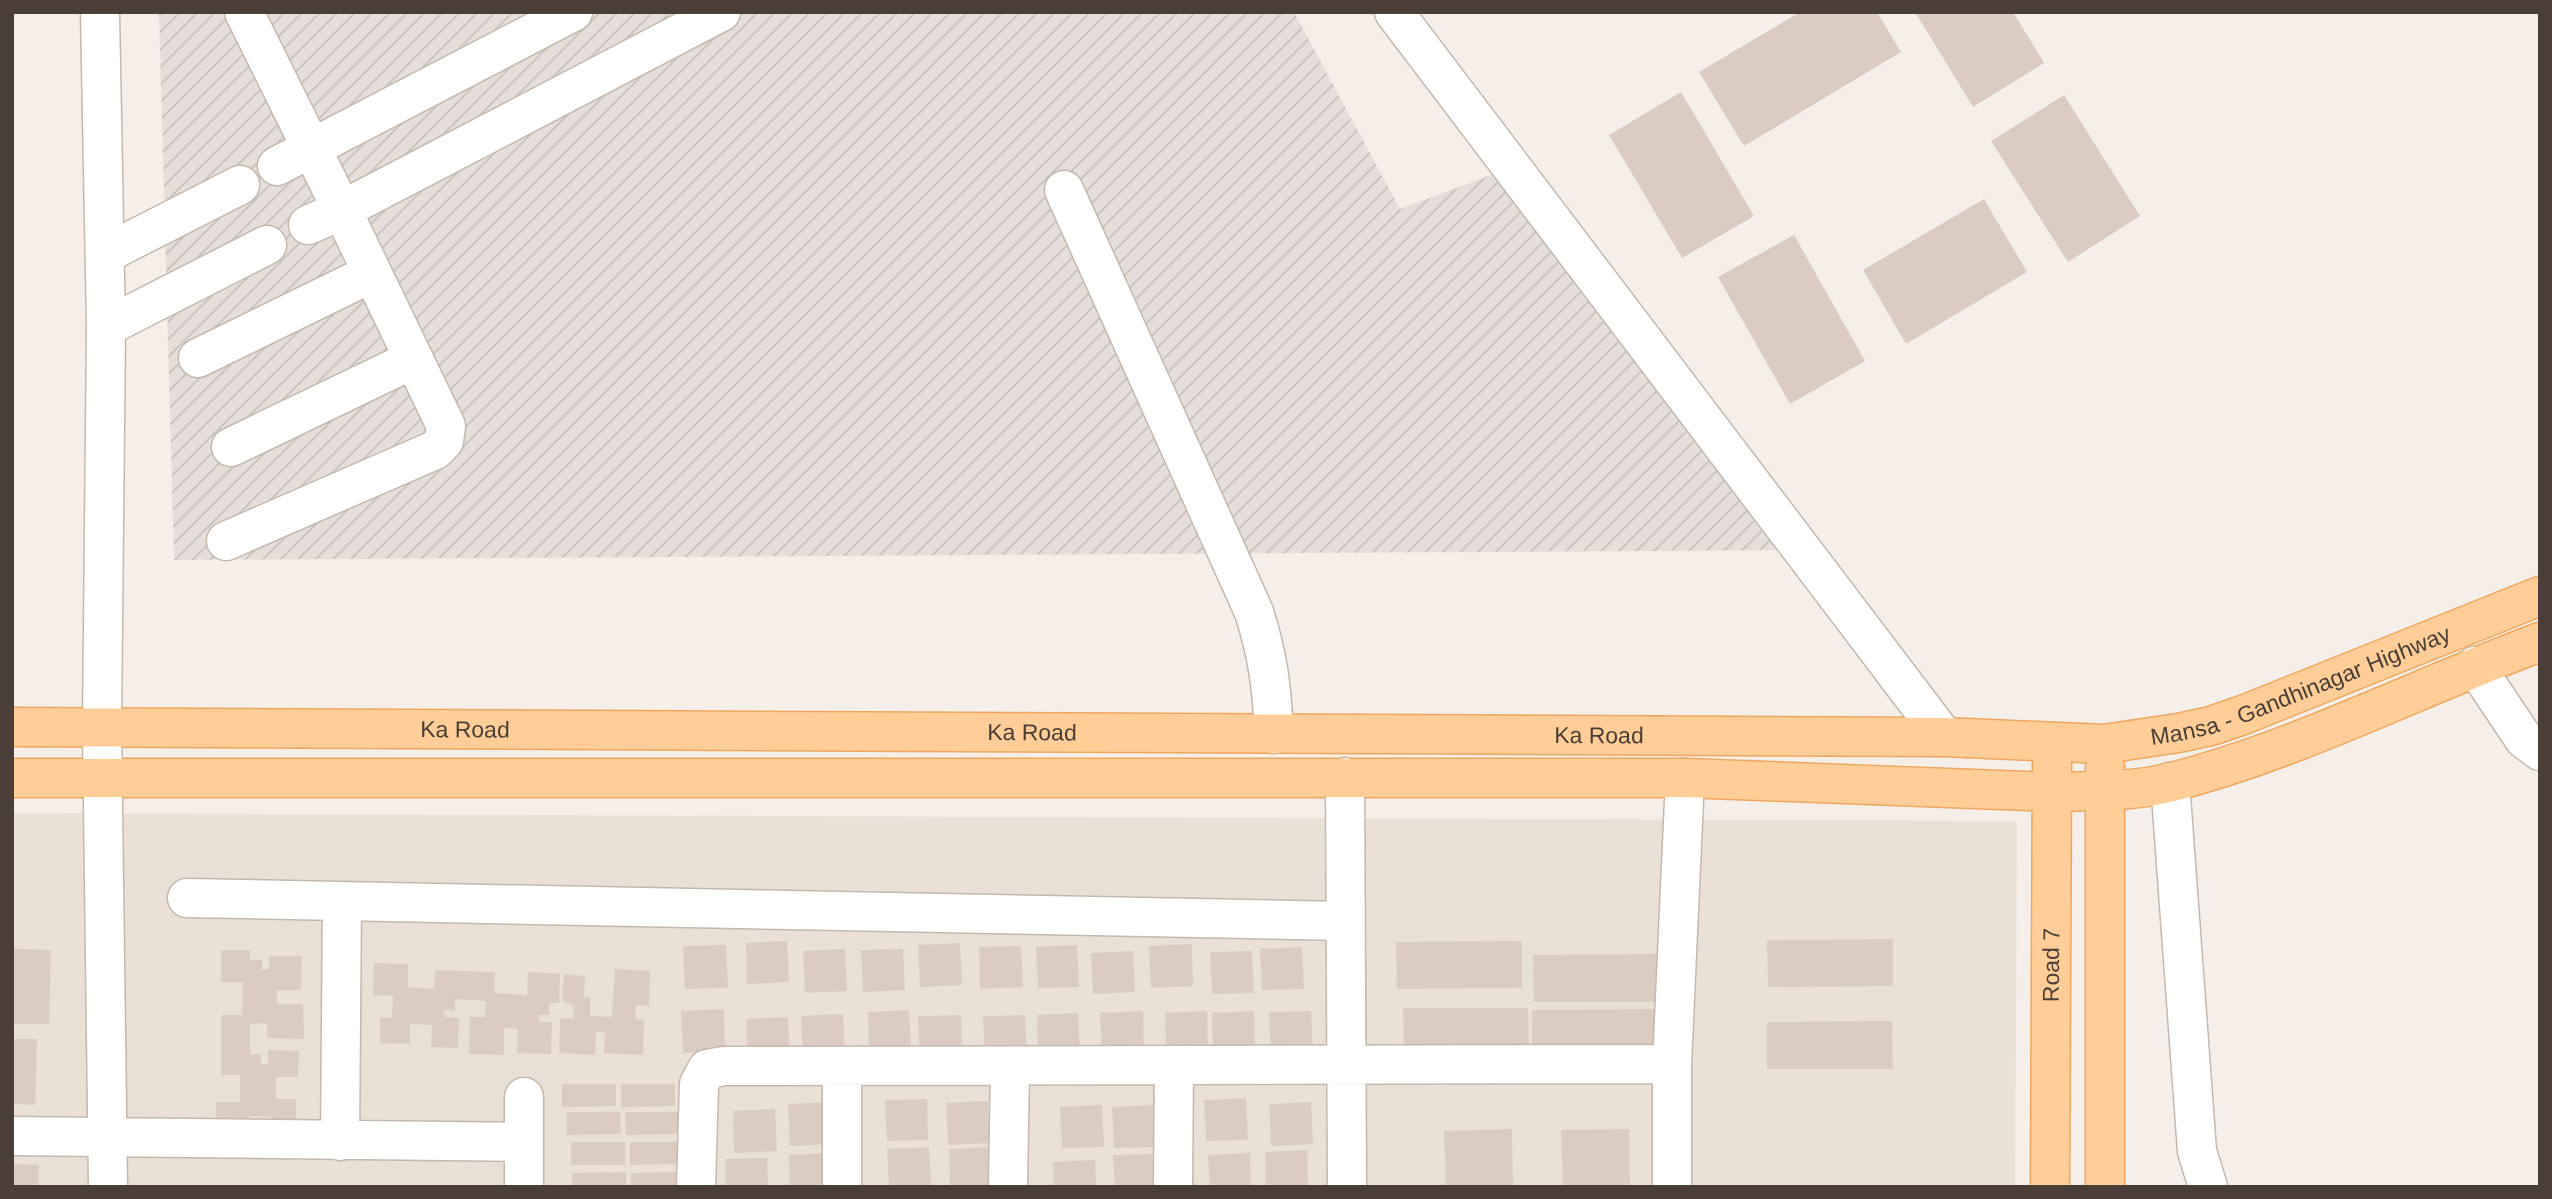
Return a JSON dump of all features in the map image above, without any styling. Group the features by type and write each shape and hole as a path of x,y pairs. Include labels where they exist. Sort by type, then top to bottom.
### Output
{"main road":[{"name":"Mansa - Gandhinagar Highway","path":"2053,743 2104,744 2178,733 2222,722 2540,596"},
{"name":"Mansa - Gandhinagar Highway","path":"2051,792 2106,791 2170,782 2222,767 2364,714 2475,666 2540,642"},
{"name":"Ka Road","path":"12,727 1944,737 2053,743"},
{"name":"Road 7","path":"2050,1187 2053,743"},
{"path":"2104,744 2105,1187"},
{"name":"Ka Road","path":"12,778 1685,778 2051,792"}],"street":[{"path":"100,12 106,327 102,727 108,1187"},
{"path":"226,541 435,450 444,441 446,426 244,12"},
{"path":"277,166 573,12"},
{"path":"307,225 721,12"},
{"path":"1394,12 1944,737"},
{"path":"105,254 240,185"},
{"path":"1064,190 1254,612 1267,652 1272,685 1274,734"},
{"path":"106,327 267,245"},
{"path":"198,358 372,273"},
{"path":"231,447 414,359"},
{"path":"2475,666 2524,739 2540,751"},
{"path":"1345,777 1347,1187"},
{"path":"1672,1187 1672,1064 1685,778"},
{"path":"2170,782 2197,1151 2208,1187"},
{"path":"187,898 1345,921"},
{"path":"340,1141 342,902"},
{"path":"696,1187 699,1084 707,1069 724,1066 1672,1064"},
{"path":"842,1066 842,1187"},
{"path":"1008,1187 1010,1067"},
{"path":"1173,1187 1174,1067"},
{"path":"524,1097 524,1187"},
{"path":"12,1136 524,1142"}],"shaded area":[{"path":"159,12 1294,12 1400,209 1499,172 1807,550 174,560"},
{"path":"12,813 2017,821 2015,1187 12,1187"}],"building":[{"path":"1800,12 1877,12 1901,52 1744,146 1699,72"},
{"path":"1915,12 2013,12 2044,63 1973,107"},
{"path":"1681,92 1754,216 1682,258 1609,135"},
{"path":"2064,95 2140,216 2068,262 1991,141"},
{"path":"1984,199 2027,272 1906,344 1863,270"},
{"path":"1794,235 1865,361 1790,404 1718,277"},
{"path":"1893,939 1893,986 1768,987 1767,940"},
{"path":"787,941 789,982 747,984 746,943"},
{"path":"1522,941 1522,988 1397,989 1396,942"},
{"path":"960,943 962,985 920,987 918,945"},
{"path":"1192,944 1193,986 1151,988 1149,946"},
{"path":"726,945 728,988 685,989 683,946"},
{"path":"1077,945 1079,987 1038,988 1036,947"},
{"path":"1021,946 1023,987 980,989 979,947"},
{"path":"1302,947 1304,989 1262,990 1260,949"},
{"path":"12,949 51,950 49,1024 12,1024"},
{"path":"845,949 847,991 805,993 803,951"},
{"path":"903,949 905,990 863,992 861,950"},
{"path":"221,950 250,950 250,960 262,960 262,970 269,969 269,956 302,956 301,990 277,990 277,1004 303,1004 304,1039 267,1038 267,1023 250,1024 250,1054 261,1054 261,1064 268,1064 268,1050 299,1051 298,1077 276,1077 276,1099 296,1099 296,1129 271,1129 271,1117 249,1116 249,1136 216,1136 216,1102 240,1102 240,1075 221,1075 221,1015 242,1015 243,982 221,982"},
{"path":"1133,951 1135,992 1093,994 1091,953"},
{"path":"1252,951 1254,993 1212,994 1210,952"},
{"path":"1658,954 1659,1002 1534,1002 1533,955"},
{"path":"374,963 408,964 408,987 434,989 435,970 495,972 494,993 527,995 528,972 560,974 559,1003 549,1003 549,1015 539,1015 539,1022 552,1022 551,1054 517,1053 518,1029 504,1028 504,1055 469,1054 470,1017 485,1017 486,1001 455,999 455,1011 444,1010 445,1017 459,1018 458,1048 431,1047 432,1025 410,1024 410,1044 380,1043 380,1018 392,1018 393,996 373,995"},
{"path":"615,969 650,971 649,1006 636,1005 635,1019 644,1020 643,1055 604,1053 605,1033 596,1032 595,1055 559,1053 560,1018 573,1019 574,1006 562,1001 564,974 585,976 584,997 590,997 590,1016 612,1017"},
{"path":"1403,1008 1528,1008 1529,1055 1404,1056"},
{"path":"724,1009 725,1051 683,1053 681,1011"},
{"path":"1657,1009 1657,1056 1532,1057 1532,1010"},
{"path":"909,1010 911,1051 869,1053 868,1012"},
{"path":"1143,1011 1144,1053 1102,1055 1100,1013"},
{"path":"1207,1011 1208,1053 1166,1055 1165,1013"},
{"path":"1254,1011 1255,1053 1213,1055 1212,1013"},
{"path":"1311,1011 1313,1052 1271,1054 1269,1012"},
{"path":"1078,1013 1080,1055 1038,1056 1037,1015"},
{"path":"843,1014 845,1056 803,1057 801,1016"},
{"path":"961,1015 962,1056 920,1058 918,1016"},
{"path":"1025,1015 1027,1056 985,1058 983,1016"},
{"path":"788,1017 790,1059 748,1060 746,1019"},
{"path":"1892,1021 1893,1069 1767,1069 1767,1022"},
{"path":"12,1039 37,1039 35,1105 12,1104"},
{"path":"562,1084 616,1084 616,1106 562,1107"},
{"path":"621,1084 675,1084 675,1106 621,1107"},
{"path":"1246,1098 1248,1140 1206,1141 1204,1100"},
{"path":"927,1099 928,1140 887,1141 885,1100"},
{"path":"988,1101 990,1143 948,1145 946,1103"},
{"path":"830,1102 832,1144 790,1146 788,1104"},
{"path":"1311,1102 1313,1144 1271,1146 1269,1104"},
{"path":"1102,1105 1104,1147 1062,1148 1060,1107"},
{"path":"1154,1105 1155,1147 1114,1148 1112,1107"},
{"path":"775,1109 777,1151 734,1153 733,1111"},
{"path":"567,1112 620,1112 621,1134 567,1135"},
{"path":"625,1112 679,1112 680,1134 626,1135"},
{"path":"1512,1129 1513,1187 1446,1187 1444,1131"},
{"path":"1629,1129 1630,1187 1563,1187 1561,1130"},
{"path":"571,1142 625,1142 625,1165 571,1165"},
{"path":"630,1142 684,1142 684,1164 630,1165"},
{"path":"929,1147 931,1187 889,1187 887,1149"},
{"path":"991,1147 993,1187 950,1187 949,1149"},
{"path":"1307,1150 1308,1187 1266,1187 1265,1152"},
{"path":"831,1153 832,1187 790,1187 789,1155"},
{"path":"1250,1153 1251,1187 1210,1187 1208,1155"},
{"path":"1155,1154 1157,1187 1115,1187 1113,1155"},
{"path":"767,1158 768,1187 726,1187 725,1159"},
{"path":"1095,1160 1096,1187 1054,1187 1053,1162"},
{"path":"12,1164 39,1165 38,1187 12,1187"},
{"path":"626,1172 626,1187 572,1187 572,1173"},
{"path":"685,1172 685,1187 631,1187 631,1173"}]}
